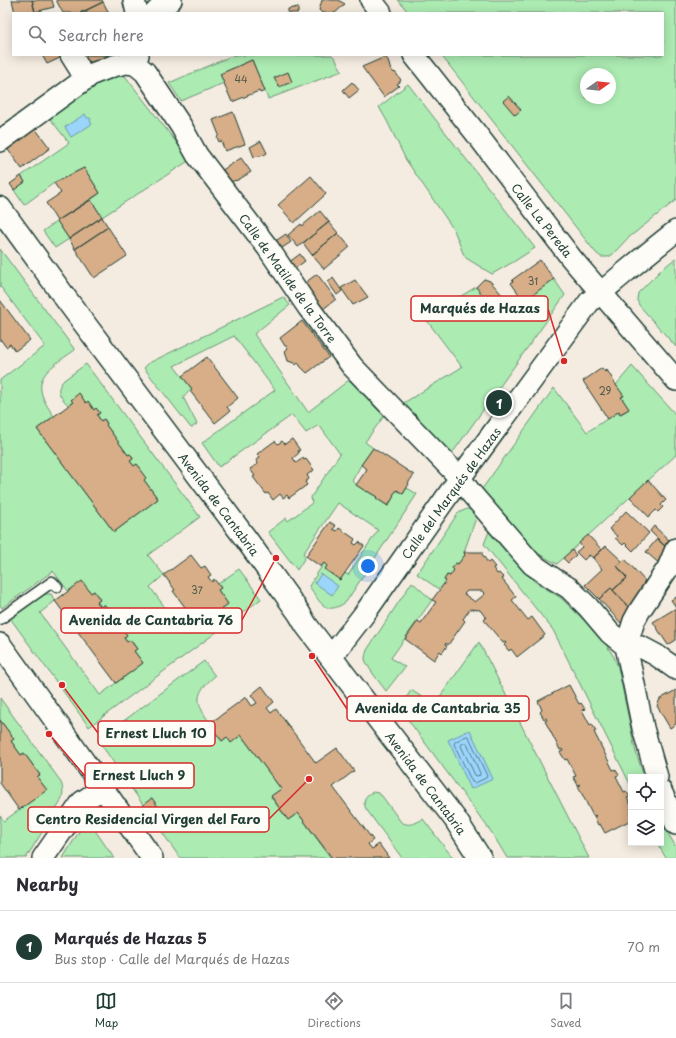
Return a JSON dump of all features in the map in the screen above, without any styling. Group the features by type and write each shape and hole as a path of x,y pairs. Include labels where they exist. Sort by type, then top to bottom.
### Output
{"main road":[{"name":"Avenida de Cantabria","path":"0,208 69,303 246,539 306,625 455,819 480,858"}],"street":[{"path":"134,0 137,12"},
{"path":"156,12 171,0"},
{"path":"371,0 380,12"},
{"path":"0,141 86,79 72,56"},
{"name":"Calle La Pereda","path":"415,56 572,259 676,380"},
{"name":"Calle de Matilde de la Torre","path":"86,79 92,74 113,66 137,60 181,126 197,155 268,248 308,307 352,366 460,478 470,492 532,564 569,588 588,607 610,633 626,646"},
{"name":"Calle del Marqués de Hazas","path":"331,657 366,612 460,478 590,302 676,231"},
{"path":"655,774 643,728 626,646 634,621 668,568 676,549"},
{"path":"0,644 152,858"},
{"path":"626,646 641,647 656,654 676,669"},
{"path":"43,858 82,802 103,788"},
{"path":"664,798 676,824"}],"lane":[{"path":"0,619 52,582 57,587"}],"green space":[{"path":"398,0 676,0 676,200 627,239 612,255 608,257 601,257 596,253 442,56 664,56 664,12 408,12"},
{"path":"232,56 333,56 342,71 268,99 252,60 220,74 224,83 181,101 169,83"},
{"path":"122,72 190,160 102,217 91,200 100,193 84,168 54,183 24,205 14,190 25,182 21,176 69,143 48,116 104,75"},
{"path":"408,84 535,248 492,274 466,258 454,230 406,160 379,107"},
{"path":"57,221 69,239 55,248 43,231"},
{"path":"0,249 75,350 55,364 43,377 41,385 42,393 46,404 54,416 37,429 114,532 158,499 144,480 140,470 141,469 137,464 134,466 130,461 133,459 130,454 128,455 106,425 107,423 104,419 101,421 97,415 100,413 96,408 94,410 88,401 86,403 79,394 71,400 73,402 68,405 59,393 59,387 64,380 86,364 200,517 148,555 164,575 150,587 185,635 228,604 218,590 221,588 218,584 239,569 261,599 89,727 10,618 42,595 51,594 55,601 40,613 100,695 143,663 134,651 137,649 131,640 127,642 124,638 127,635 121,627 117,629 107,615 110,613 104,604 101,607 97,602 100,599 94,591 91,593 68,591 53,571 2,608 0,605 0,380 45,346 0,286"},
{"path":"676,258 676,347 639,305 637,300 638,293 662,269"},
{"path":"554,279 565,295 451,455 402,404 462,367 425,318 476,287 492,305 504,297 514,308"},
{"path":"283,297 290,305 254,334 308,412 349,380 384,416 365,442 373,448 352,481 388,506 397,490 403,494 407,488 417,494 346,602 333,608 324,606 309,586 324,563 327,566 325,570 340,580 345,573 348,575 378,530 338,503 303,554 306,556 297,570 268,532 286,518 288,521 312,503 311,497 340,454 319,425 306,433 292,415 219,467 202,443 275,390 234,336 174,366 192,389 183,397 197,424 191,428 144,368 149,363"},
{"path":"632,366 676,415 676,455 557,564 537,553 482,493 482,489 554,388 587,432 619,411 621,414 629,409 621,397 623,396 616,385"},
{"path":"467,509 474,510 477,515 464,552 465,555 458,564 456,563 452,568 454,570 450,576 447,575 444,580 446,581 440,590 417,574 458,513"},
{"path":"490,529 534,581 561,598 590,626 607,646 618,667 635,749 643,774 628,774 628,780 553,630 484,544"},
{"path":"412,582 432,600 391,658 405,667 386,691 368,666 365,659 366,654 367,650"},
{"path":"479,642 589,858 507,858 492,833 400,709 411,690 434,705"},
{"path":"204,661 215,676 203,688 199,698 199,703 210,723 209,725 222,741 227,737 231,742 241,735 281,789 271,797 288,820 298,813 331,858 180,858 98,740"},
{"path":"0,698 59,779 63,788 60,803 26,858 0,858 0,816 4,821 46,790 37,777 40,775 24,753 21,755 11,741 14,739 0,720"},
{"path":"373,792 382,796 401,822 410,824 423,819 453,858 402,858 366,809 364,800"},
{"path":"664,825 676,847 676,858 666,858 659,846 664,846"},
{"path":"92,826 114,858 63,858 80,830"}],"water":[{"path":"85,114 87,118 90,118 92,124 71,137 65,127"},
{"path":"321,574 338,586 332,595 315,583"},
{"path":"470,730 493,779 471,789 448,740"}],"building":[{"path":"12,0 32,0 35,12 15,12"},
{"path":"32,0 52,0 54,7 35,12"},
{"path":"56,0 102,0 103,2 82,12 62,12"},
{"path":"322,0 338,0 345,4 336,12 321,12 319,10"},
{"path":"103,2 108,12 82,12"},
{"path":"298,7 298,12 288,12 288,9"},
{"path":"43,56 62,57 47,64"},
{"path":"87,56 113,56 88,65 84,58"},
{"path":"385,57 388,60 390,68 401,80 397,84 399,86 384,97 362,67"},
{"path":"252,60 265,91 260,93 259,91 232,102 220,74"},
{"path":"288,72 292,82 279,87 274,78"},
{"path":"352,82 359,90 349,98 343,90"},
{"path":"509,96 521,110 515,115 503,101"},
{"path":"233,112 245,144 225,151 221,141 219,142 217,137 219,135 213,120"},
{"path":"34,127 50,148 22,169 6,147"},
{"path":"261,141 267,153 254,157 250,147"},
{"path":"241,158 251,172 238,180 228,182 221,171"},
{"path":"84,168 100,193 57,221 46,203 61,193 54,183"},
{"path":"21,176 25,182 14,190 10,184"},
{"path":"311,176 326,194 294,223 278,205"},
{"path":"91,200 102,217 69,239 57,221"},
{"path":"320,211 329,222 298,247 288,235"},
{"path":"102,217 108,227 75,249 69,239"},
{"path":"329,222 338,233 312,255 303,243"},
{"path":"108,227 127,256 94,278 75,249"},
{"path":"338,233 350,247 324,269 312,255"},
{"path":"286,234 291,242 279,250 274,242"},
{"path":"300,254 305,261 293,270 288,263"},
{"path":"540,260 554,279 527,299 525,298 523,300 511,283 513,281 512,280"},
{"path":"317,274 336,299 322,310 302,285"},
{"path":"333,278 342,291 337,295 328,282"},
{"path":"484,279 490,281 504,297 492,306 476,287"},
{"path":"355,280 368,297 353,305 341,288"},
{"path":"0,300 30,340 15,351 10,344 6,347 1,340 0,341"},
{"path":"302,321 329,357 307,373 299,363 295,365 294,363 288,361 285,351 288,348 280,338"},
{"path":"207,357 238,398 227,407 230,411 215,423 190,391 192,389 182,376"},
{"path":"602,368 605,372 607,370 624,396 621,397 629,409 620,414 619,411 608,419 583,381"},
{"path":"79,393 86,403 88,401 94,410 96,408 100,413 97,415 101,421 104,419 107,424 106,425 128,455 130,454 132,456 133,459 130,461 134,466 137,464 141,469 140,470 146,478 144,480 158,499 114,532 37,429 73,402 71,400"},
{"path":"292,439 300,450 298,451 299,453 293,458 296,463 303,458 304,460 306,459 314,470 307,475 309,479 305,482 307,485 289,498 287,495 283,498 280,494 273,500 268,493 266,494 253,477 255,476 250,469 258,464 256,460 260,457 257,454 272,443 275,441 278,444 282,441 285,444"},
{"path":"373,448 414,475 403,494 397,490 388,506 376,498 377,497 356,485 367,469 361,465"},
{"path":"648,480 666,500 661,505 663,507 658,512 656,510 649,517 630,497"},
{"path":"626,511 649,533 633,551 625,543 623,545 615,538 617,536 609,529"},
{"path":"330,522 336,526 333,529 337,531 339,528 355,539 353,543 356,545 359,542 364,546 340,580 325,569 327,566 324,563 321,567 306,556"},
{"path":"654,526 671,542 668,549 650,531"},
{"path":"588,535 602,550 593,558 589,555 584,560 576,552 582,547 579,543"},
{"path":"657,539 668,549 662,566 646,552"},
{"path":"606,546 622,561 617,566 627,578 613,590 611,588 599,599 585,585 602,569 593,558"},
{"path":"572,550 576,555 568,563 563,558"},
{"path":"464,552 482,552 488,563 490,561 495,567 493,568 497,574 499,573 504,578 502,579 516,597 512,600 528,620 532,617 545,635 517,657 511,649 509,651 504,645 506,643 503,643 484,620 486,618 480,610 470,609 463,619 465,621 448,645 446,643 445,645 447,646 442,653 440,651 434,660 405,639 418,621 421,623 436,602 432,600 446,581 444,580 447,575 450,576 454,570 452,568 456,563 458,564 465,555","holes":["467,591 482,591 485,594 475,602 464,594"]},
{"path":"191,555 201,568 205,566 211,575 208,577 212,582 214,579 221,588 218,590 228,604 201,624 190,610 188,611 173,591 175,590 164,575"},
{"path":"625,559 645,581 643,583 647,588 631,610 613,590 627,578 617,566"},
{"path":"82,581 91,593 94,591 100,600 97,602 101,607 104,604 111,613 107,615 117,629 120,626 127,635 124,638 127,642 130,640 137,649 134,651 143,663 116,683 55,601"},
{"path":"611,588 631,610 621,623 599,599"},
{"path":"676,597 676,607 671,600"},
{"path":"676,608 676,640 668,645 653,622"},
{"path":"569,685 579,704 581,703 585,709 582,710 590,725 592,724 596,731 594,732 613,770 615,769 619,775 616,776 624,792 626,791 628,794 628,822 605,833 600,824 598,825 594,817 596,816 593,816 578,786 581,785 578,785 573,777 576,776 567,759 565,760 560,752 563,751 562,749 560,750 545,721 547,720 546,718 544,719 540,712 542,710 538,701"},
{"path":"262,686 274,702 267,708 271,713 276,709 316,763 337,748 354,771 333,787 373,840 368,844 372,849 379,844 389,858 332,858 298,813 288,820 271,796 281,789 241,735 231,743 227,737 222,741 209,724 246,697 252,706 257,703 251,695"},
{"path":"676,690 676,724 670,728 657,706 660,699"},
{"path":"0,720 14,739 11,741 21,755 24,753 40,775 37,777 47,790 19,810 0,783"},
{"path":"133,769 142,783 131,789 123,776"},
{"path":"152,798 163,814 154,820 143,805"}],"place":[{"name":"Marqués de Hazas","path":"564,361"},
{"name":"Marqués de Hazas 5","path":"499,403"},
{"name":"Avenida de Cantabria 76","path":"276,558"},
{"name":"Avenida de Cantabria 35","path":"312,656"},
{"name":"Ernest Lluch 10","path":"62,685"},
{"name":"Ernest Lluch 9","path":"49,734"},
{"name":"Centro Residencial Virgen del Faro","path":"309,779"}]}
